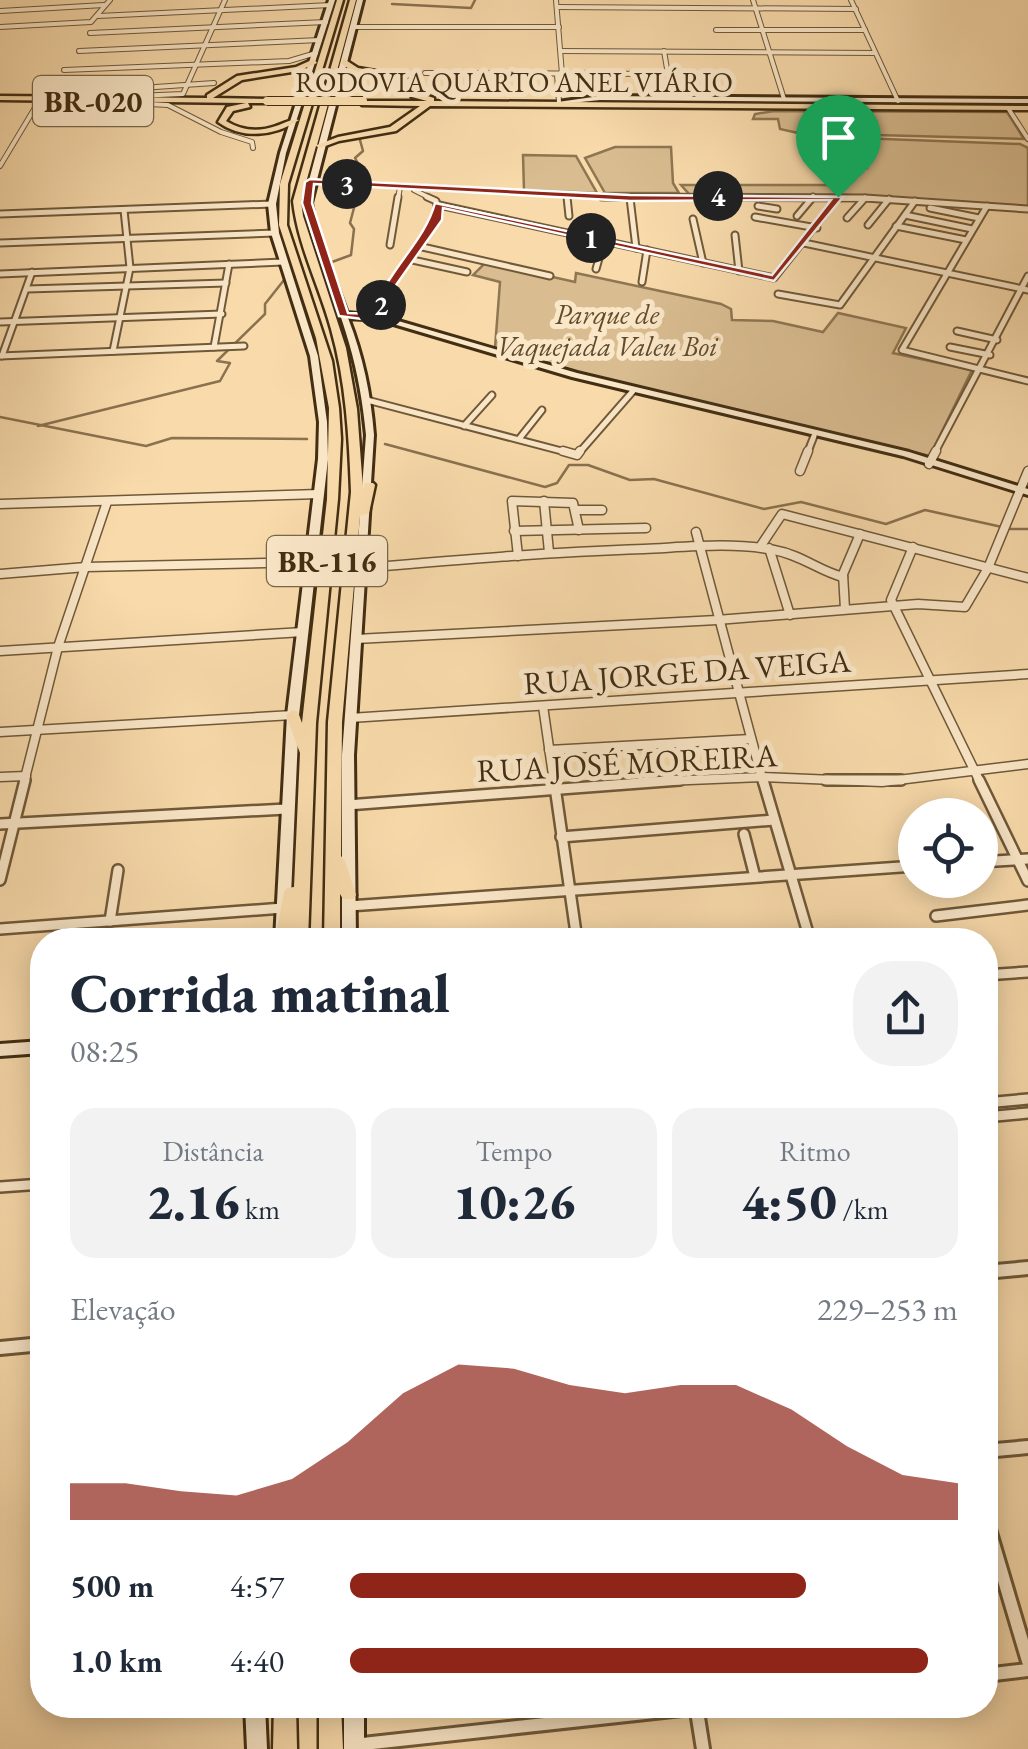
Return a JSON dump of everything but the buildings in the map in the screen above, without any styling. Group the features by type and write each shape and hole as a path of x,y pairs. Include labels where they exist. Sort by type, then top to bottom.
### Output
{"highway":[{"name":"BR-116","path":"332,928 335,722 357,492 353,406 337,331 298,215 299,184 352,0"},
{"name":"BR-116","path":"300,928 306,758 315,647 334,508 334,406 327,365 276,206 334,2"},
{"path":"183,99 215,96 248,75 289,71 315,57"},
{"path":"344,61 356,70 402,78 420,98 455,103"},
{"path":"267,102 240,96 234,86 250,77 268,74 290,76 307,85"},
{"path":"337,86 345,80 372,75 391,76 404,84 398,95 364,102"},
{"name":"RODOVIA QUARTO ANEL VIÁRIO","path":"42,100 109,95 267,102 1008,108 1028,105"},
{"name":"RODOVIA QUARTO ANEL VIÁRIO","path":"0,99 183,99"},
{"path":"183,99 212,109 217,124 226,130 270,137 285,147"},
{"path":"821,99 840,104 882,101"},
{"path":"267,102 230,109 222,122 236,130 255,132 280,128 295,120"},
{"path":"327,121 343,130 361,133 388,128 400,120 394,110 364,102"},
{"path":"320,146 338,138 397,128 418,108 455,103"},
{"name":"RODOVIA QUARTO ANEL VIÁRIO","path":"455,103 1028,105"},
{"path":"275,183 276,206"},
{"path":"312,254 314,232"},
{"path":"337,331 358,361"},
{"path":"321,402 327,365"},
{"path":"352,545 369,485"},
{"path":"293,715 306,758"},
{"path":"331,817 348,901"},
{"path":"284,928 302,834"},
{"path":"285,1718 285,1749"},
{"path":"335,1718 346,1748"}],"main road":[{"name":"BR-116","path":"349,928 350,718 369,485 367,400 307,203 360,0"},
{"path":"275,183 334,2"},
{"path":"560,102 672,98 1028,105"},
{"name":"BR-116","path":"276,206 274,233 314,356 324,459 293,715 282,928"},
{"path":"344,316 378,318 573,377 688,402"},
{"path":"359,316 478,349"},
{"path":"573,377 910,455 926,463"},
{"path":"762,420 1024,490"},
{"path":"0,1050 30,1048"},
{"path":"256,1718 257,1749"},
{"path":"346,1748 352,1718"}],"street":[{"path":"98,16 110,0"},
{"path":"183,99 225,0"},
{"path":"556,0 561,50 560,102"},
{"path":"654,0 655,8"},
{"path":"754,0 784,99"},
{"path":"851,0 898,101"},
{"path":"0,27 88,22 98,16 334,2"},
{"path":"0,11 104,5"},
{"path":"557,8 856,9"},
{"path":"90,32 326,22"},
{"path":"353,27 559,28"},
{"path":"716,30 866,30"},
{"path":"79,51 320,40"},
{"path":"561,50 875,52"},
{"path":"664,51 672,98"},
{"path":"64,70 315,57"},
{"path":"424,73 668,74"},
{"path":"109,95 214,83"},
{"path":"0,166 42,100"},
{"path":"92,101 171,106 221,132 254,143 253,148"},
{"path":"1008,108 1028,139"},
{"path":"310,182 630,198 813,196 1028,209"},
{"path":"403,187 439,205 769,278 778,277 838,197"},
{"path":"390,245 403,187"},
{"path":"567,195 569,216"},
{"path":"758,206 776,209 788,196"},
{"path":"797,216 813,196"},
{"path":"630,198 636,248"},
{"path":"847,218 865,198"},
{"path":"868,225 889,199"},
{"path":"778,294 839,306 915,201"},
{"path":"943,210 948,203"},
{"path":"378,318 384,295 437,220 439,205"},
{"path":"0,214 276,206"},
{"path":"987,206 902,350 1028,381"},
{"path":"930,208 979,218"},
{"path":"113,352 130,268 124,210"},
{"path":"904,215 972,229"},
{"path":"755,217 817,228"},
{"path":"693,219 703,263"},
{"path":"896,226 966,240"},
{"path":"0,243 274,233"},
{"path":"734,235 739,271"},
{"path":"596,270 604,241"},
{"path":"804,243 1025,289"},
{"path":"418,246 550,276"},
{"path":"642,282 647,250"},
{"path":"408,258 468,272"},
{"path":"0,274 283,262"},
{"path":"214,347 228,264"},
{"path":"32,272 1,356 244,346"},
{"path":"926,463 990,355 1028,276"},
{"path":"27,289 226,283"},
{"path":"0,322 222,314"},
{"path":"958,331 997,340"},
{"path":"950,347 990,355"},
{"path":"367,400 580,455 633,391"},
{"path":"464,426 492,395"},
{"path":"518,440 542,410"},
{"path":"800,471 814,436"},
{"path":"356,639 717,620 892,605 965,607 988,568 1024,490 1028,471"},
{"path":"0,504 319,494"},
{"path":"518,556 510,504 515,501 602,510"},
{"path":"544,501 549,552"},
{"path":"0,880 58,648 106,502"},
{"path":"575,508 579,530"},
{"path":"790,615 764,548 778,515 1028,578"},
{"path":"514,531 646,528"},
{"path":"696,532 737,693 806,928"},
{"path":"845,609 843,576 860,534"},
{"path":"914,547 892,605 1023,860 1028,881"},
{"path":"362,568 549,552 764,548 817,563 824,572 843,576"},
{"path":"0,574 86,567 312,562"},
{"path":"0,651 303,632"},
{"name":"RUA JORGE DA VEIGA","path":"350,718 1028,674"},
{"path":"542,706 575,928"},
{"path":"0,732 293,715"},
{"path":"549,750 751,740"},
{"name":"RUA JOSÉ MOREIRA","path":"347,805 554,792 669,780 762,777 882,782 1028,764"},
{"path":"0,777 26,776"},
{"path":"0,824 286,809"},
{"path":"562,836 774,820"},
{"path":"744,834 755,877"},
{"path":"998,861 1023,860"},
{"path":"348,901 570,891 898,867"},
{"path":"110,921 118,870"},
{"path":"936,916 1028,905"},
{"path":"0,929 283,908"},
{"path":"998,974 1028,972"},
{"path":"998,1101 1028,1099"},
{"path":"998,1116 1028,1113"},
{"path":"0,1187 30,1185"},
{"path":"998,1271 1028,1268"},
{"path":"0,1348 30,1345"},
{"path":"998,1450 1028,1447"},
{"path":"998,1560 1028,1662"},
{"path":"998,1673 1028,1670"},
{"path":"346,1748 596,1718"},
{"path":"698,1718 703,1749"}],"green space":[{"path":"1007,112 1024,139 798,133 780,129 778,119 753,119 755,114"},
{"path":"805,136 1020,144 1028,148 1028,207 847,195 690,195 681,185 827,185 824,167 867,168 866,163 811,160"},
{"path":"615,147 671,147 673,183 679,193 605,193 585,158"},
{"path":"523,155 576,156 597,193 524,190"},
{"name":"Parque de Vaquejada Valeu Boi","path":"486,262 575,282 576,273 721,304 731,309 732,320 773,321 823,332 838,313 906,328 893,353 972,370 930,456 585,374 495,348 500,282 473,275"}],"waterway":[{"path":"392,4 471,8 475,0"},
{"path":"360,140 363,151 355,158 368,181"},
{"path":"332,262 351,255 354,229 350,223 355,204"},
{"path":"41,425 220,381 230,363 217,361 265,314 265,304 284,280"},
{"path":"0,417 41,425"},
{"path":"41,425 146,446 172,438 307,439"},
{"path":"385,444 545,487 557,483 569,465 588,465 630,480 654,479 764,509 801,502 886,524 925,510 1002,527"},
{"path":"1010,529 1028,529"}],"route":[{"path":"310,182 630,198 838,197 774,278 439,205 437,220 384,295 378,318 344,316 307,203 310,182"}]}
